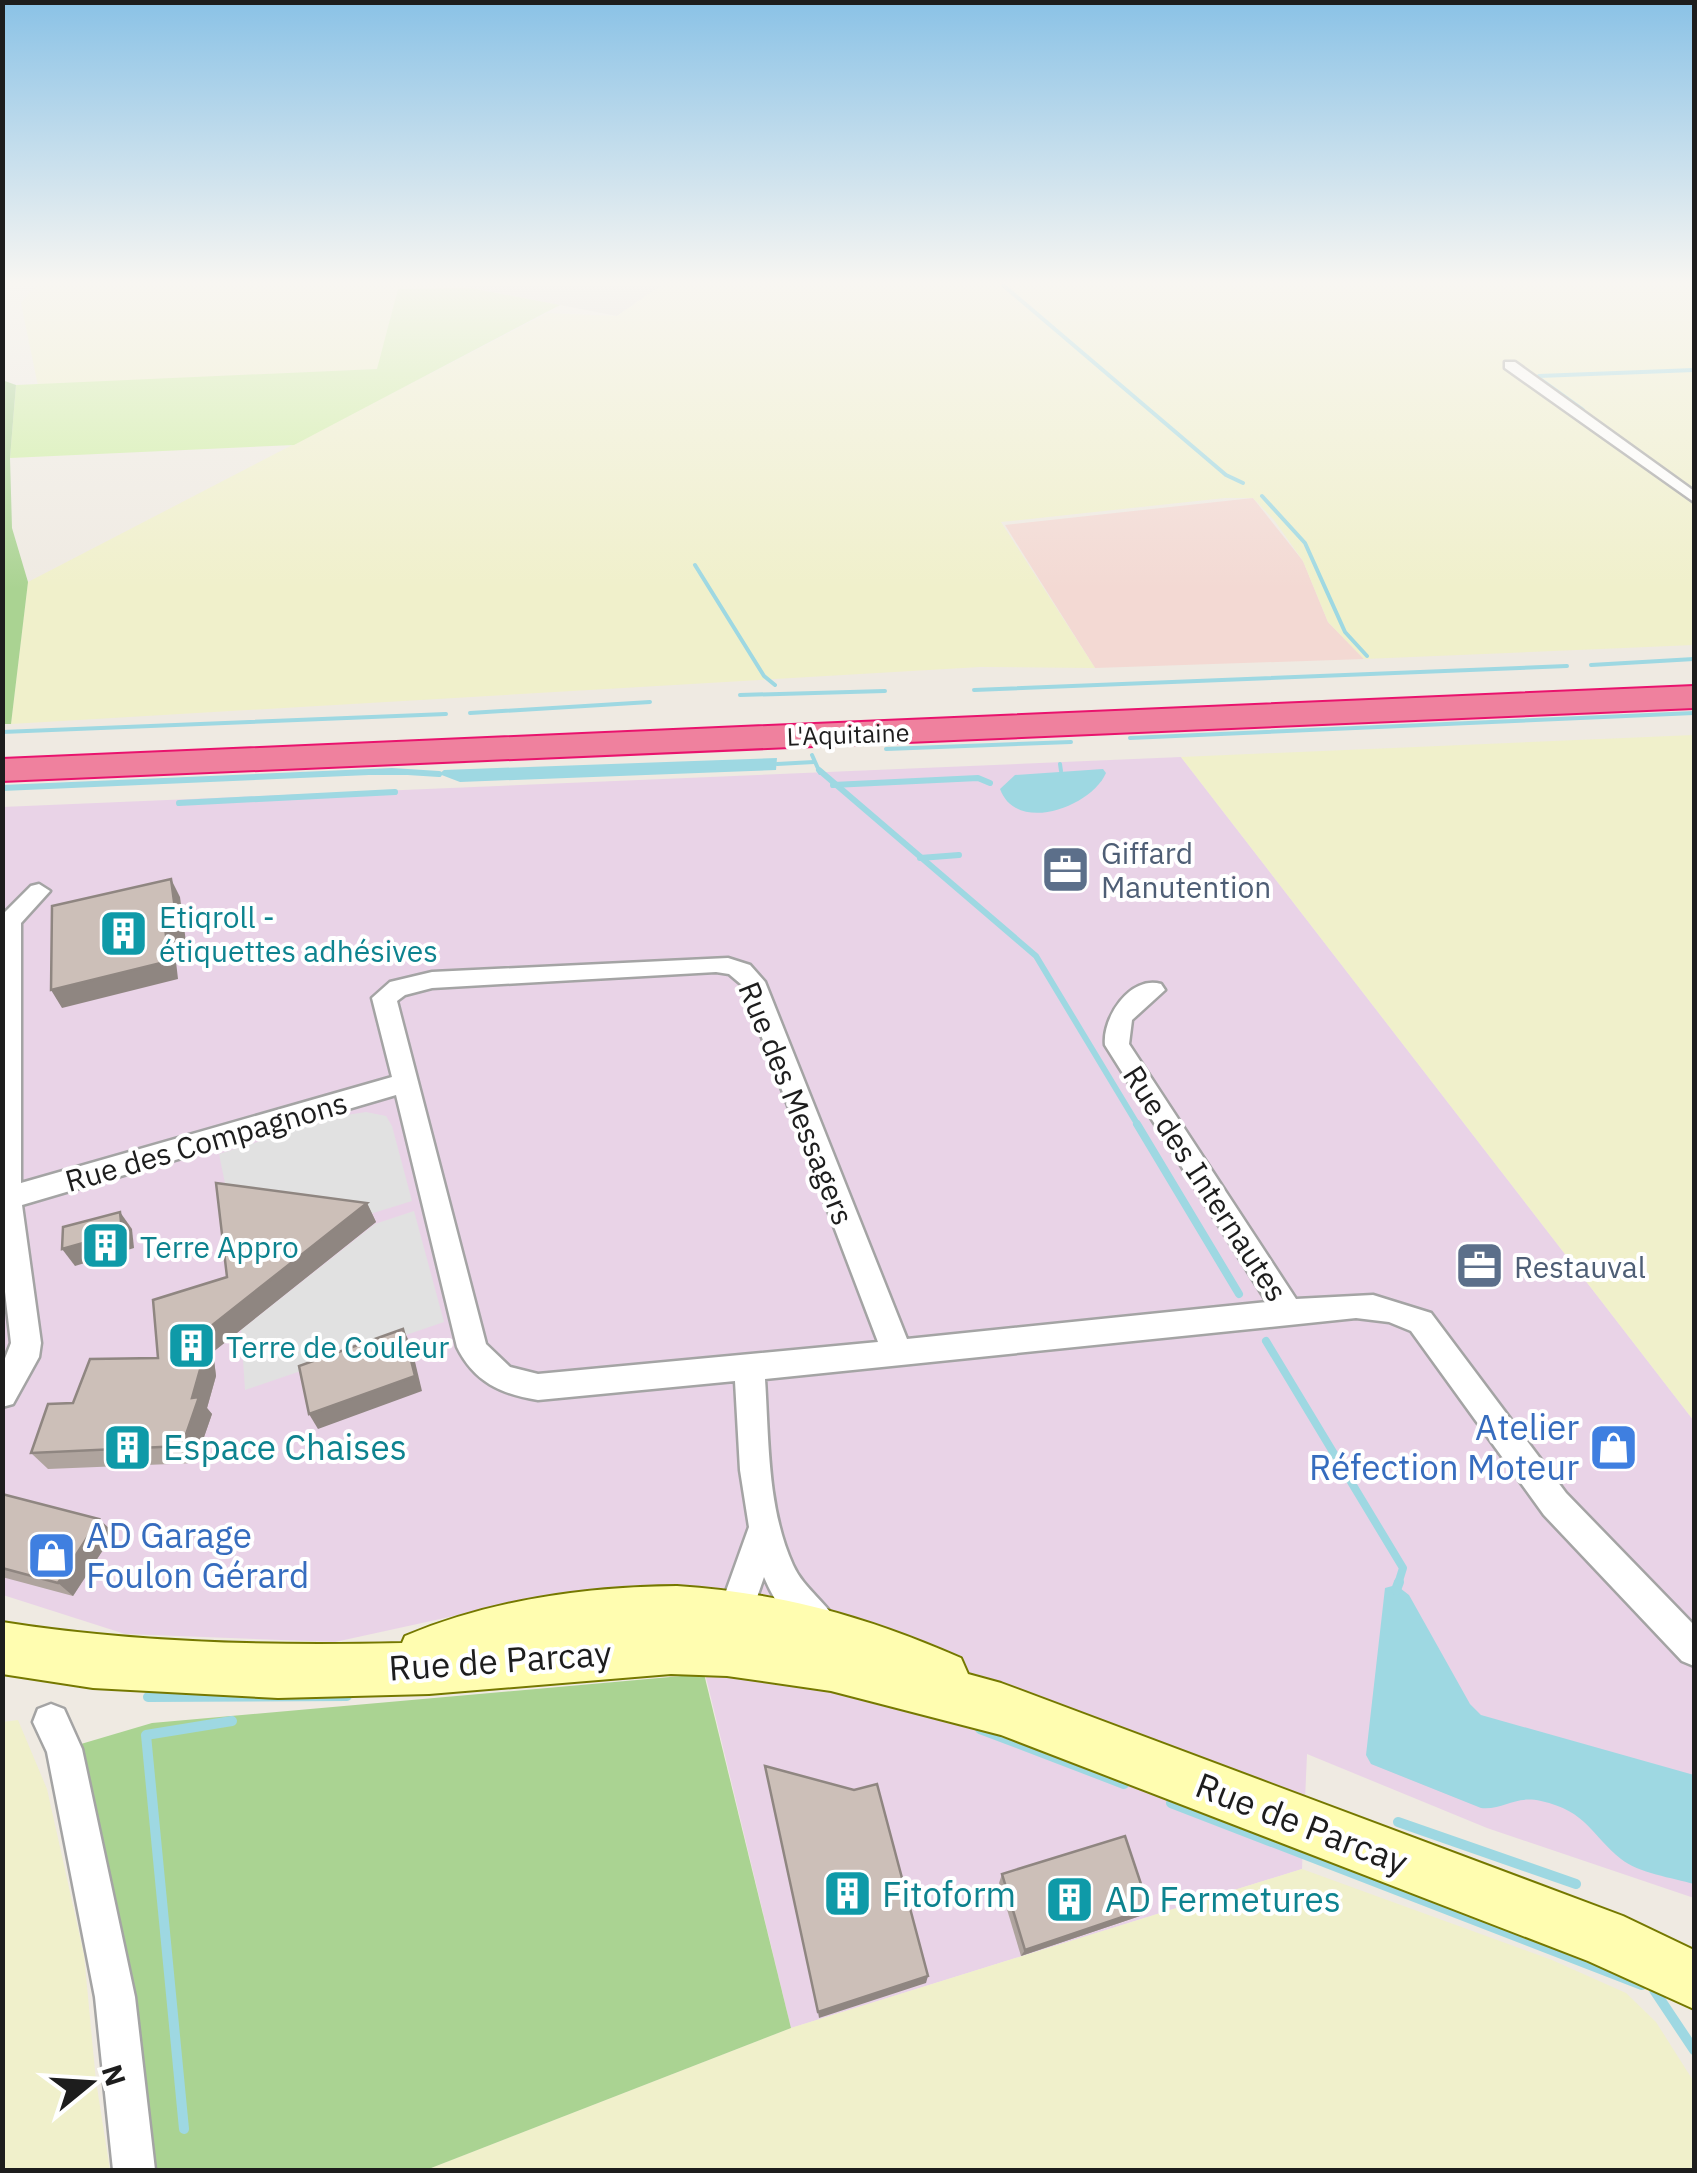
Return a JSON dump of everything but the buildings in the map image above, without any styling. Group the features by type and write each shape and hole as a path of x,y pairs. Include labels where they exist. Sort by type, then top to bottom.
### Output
{"highway":[{"name":"L'Aquitaine","path":"2,750 1694,678"},
{"name":"L'Aquitaine","path":"2,770 1694,697"}],"street":[{"path":"1540,386 1694,498"},
{"path":"2,1394 24,1357 26,1342 8,1198 10,922 27,899 39,891"},
{"name":"Rue des Messagers","path":"404,1083 384,998 398,988 432,980 716,964 746,972 754,982 897,1352"},
{"name":"Rue des Internautes","path":"1154,990 1134,1000 1121,1016 1114,1035 1116,1044 1289,1312 1374,1305 1397,1310 1421,1322 1554,1504 1694,1649"},
{"path":"404,1083 472,1346 489,1370 513,1383 538,1387 1289,1312"},
{"name":"Rue des Compagnons","path":"8,1198 404,1083"},
{"path":"749,1366 769,1618"},
{"name":"Rue de Parcay","path":"360,1668 548,1620 611,1614 769,1618 893,1680 1002,1710 1602,1936 1694,1962"},
{"name":"Rue de Parcay","path":"360,1668 429,1668 672,1648 727,1650 769,1618"},
{"path":"2,1648 93,1662 186,1668 278,1672 360,1668"},
{"path":"51,1722 64,1749 115,1997 134,2170"},
{"name":"Rue de Parcay","path":"1602,1936 1694,1980"}],"shaded area":[{"path":"1253,498 1303,561 1328,622 1364,659 1095,668 1005,525"},
{"path":"1181,757 1694,1421 1694,1898 1487,1828 1307,1754 1302,1869 791,2028 686,1595 514,1603 335,1642 125,1634 3,1595 2,807"},
{"path":"366,1112 386,1116 392,1126 412,1201 354,1219 229,1203 219,1154 340,1116"},
{"path":"414,1211 444,1322 245,1390 241,1330 375,1224"}],"green space":[{"path":"2,386 16,386 10,458 12,528 28,582 11,724 3,724"},
{"path":"16,386 405,386 294,445 10,458"},
{"path":"405,386 1694,386 1694,490 1665,477 1694,500 1694,645 1364,659 1328,622 1303,561 1274,520 1253,498 1225,498 1001,522 1095,668 980,667 11,724 28,582"},
{"path":"1694,735 1694,1421 1181,757"},
{"path":"704,1674 791,2028 426,2170 134,2170 64,1749 152,1723"},
{"path":"18,1720 47,1789 84,1955 96,2081 110,2170 3,2170 2,1722"},
{"path":"1302,1869 1552,1960 1626,1993 1656,2022 1694,2082 1694,2170 426,2170 791,2028"}],"water":[{"path":"777,758 776,770 460,782 439,774 444,770"},
{"path":"1103,769 1106,773 1086,796 1054,811 1022,811 1009,803 1000,789 1015,775"},
{"path":"1396,1585 1409,1595 1470,1704 1481,1715 1694,1775 1694,1884 1628,1864 1579,1817 1556,1805 1524,1800 1481,1808 1371,1764 1366,1755 1385,1588"}],"waterway":[{"path":"1122,386 1226,475 1243,483"},
{"path":"1550,386 1583,410"},
{"path":"1262,496 1305,543 1345,632 1367,656"},
{"path":"695,565 764,676 775,685"},
{"path":"1591,665 1694,659"},
{"path":"974,690 1567,666"},
{"path":"740,695 885,691"},
{"path":"470,713 650,702"},
{"path":"1130,738 1694,713"},
{"path":"2,732 446,714"},
{"path":"886,749 1071,742"},
{"path":"812,755 820,773"},
{"path":"777,764 814,762"},
{"path":"1060,764 1061,771"},
{"path":"819,770 836,785"},
{"path":"2,788 392,771 439,774"},
{"path":"353,773 419,773"},
{"path":"836,785 978,778 990,783"},
{"path":"836,785 922,858"},
{"path":"179,803 395,792"},
{"path":"922,858 959,855"},
{"path":"922,858 1036,956 1139,1127"},
{"path":"1137,1124 1239,1294"},
{"path":"1266,1341 1403,1568 1398,1584"},
{"path":"1396,1590 1399,1582"},
{"path":"148,1697 347,1696"},
{"path":"184,2129 146,1735 232,1721"},
{"path":"980,1729 1124,1784"},
{"path":"1171,1803 1642,1985"},
{"path":"1398,1822 1576,1884"},
{"path":"1654,1990 1694,2050"}],"place":[{"name":"Giffard Manutention","path":"1066,869"},
{"name":"Etiqroll - étiquettes adhésives","path":"124,933"},
{"name":"Terre Appro","path":"105,1246"},
{"name":"Restauval","path":"1479,1266"},
{"name":"Terre de Couleur","path":"191,1346"},
{"name":"Espace Chaises","path":"128,1447"},
{"name":"Atelier Réfection Moteur","path":"1614,1447"},
{"name":"AD Garage Foulon Gérard","path":"51,1555"},
{"name":"Fitoform","path":"847,1894"},
{"name":"AD Fermetures","path":"1070,1899"}]}
